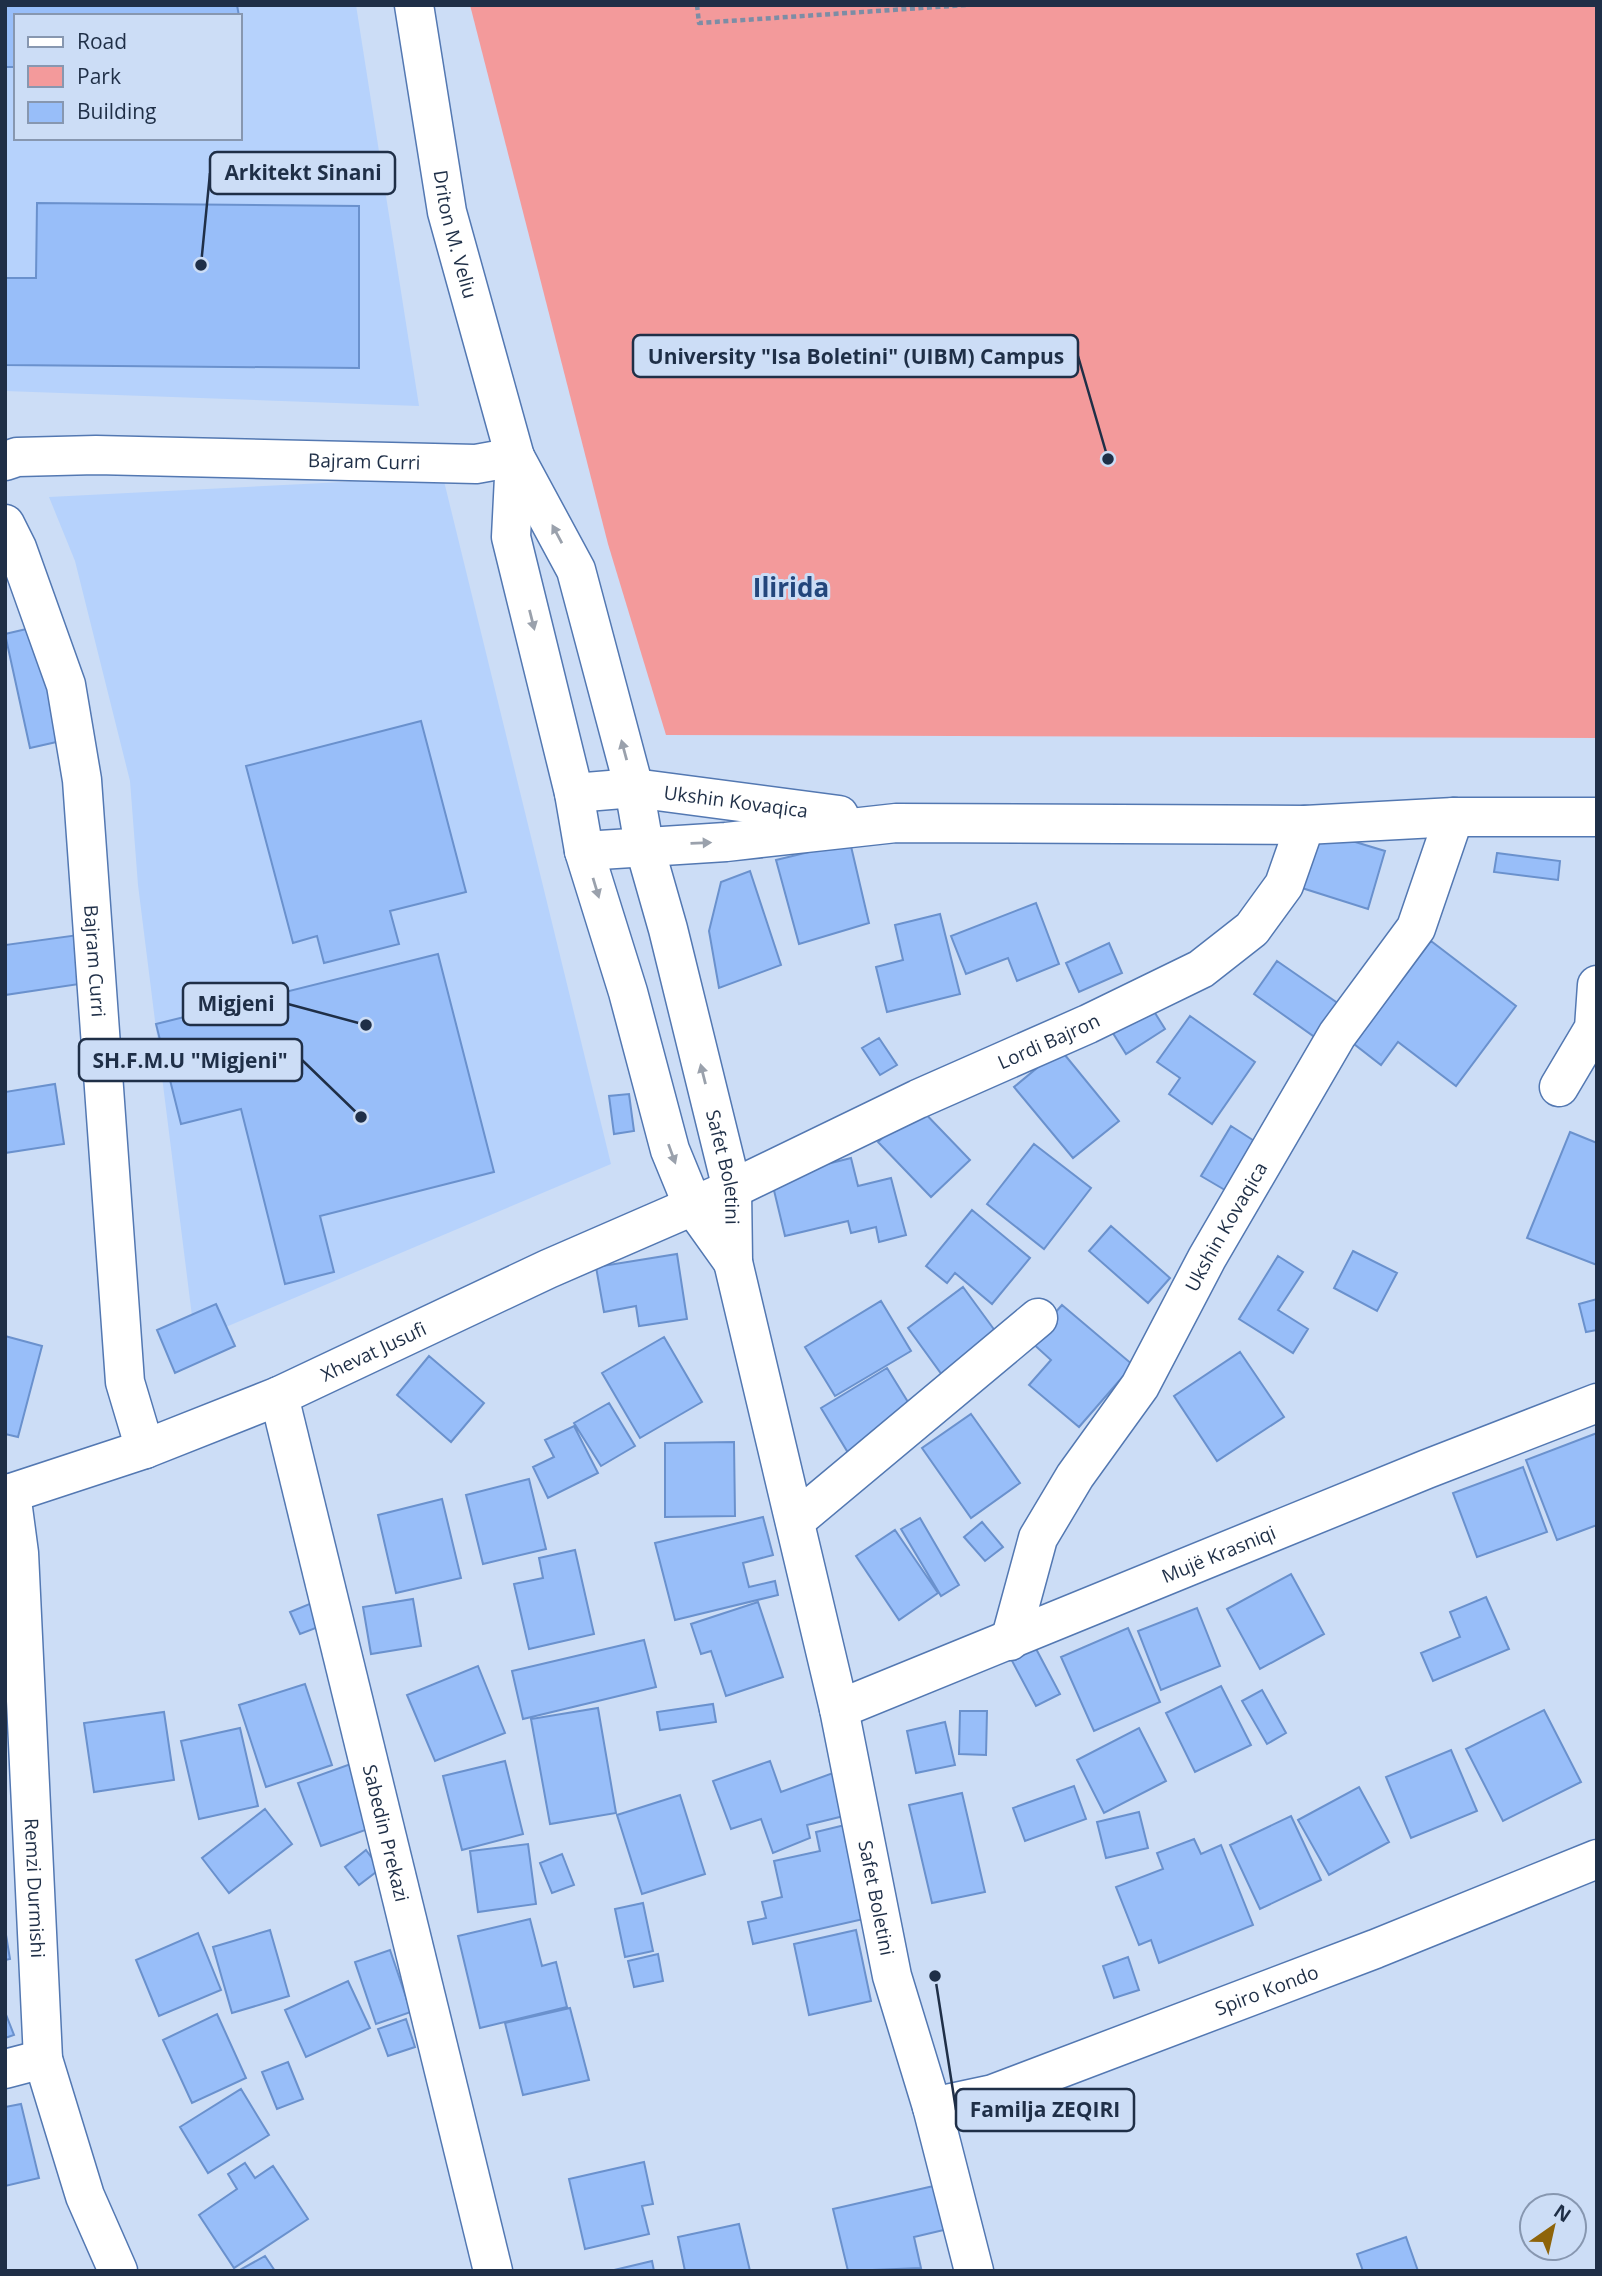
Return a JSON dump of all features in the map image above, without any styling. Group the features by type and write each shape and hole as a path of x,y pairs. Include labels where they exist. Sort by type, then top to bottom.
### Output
{"street":[{"name":"Driton M. Veliu","path":"414,5 447,212 515,457 576,570 639,817"},
{"name":"Bajram Curri","path":"5,461 17,457 96,455 476,464 515,457"},
{"name":"Driton M. Veliu","path":"515,457 511,537 579,822"},
{"name":"Bajram Curri","path":"5,524 17,548 66,685 82,780 125,1382 145,1449"},
{"name":"Ukshin Kovaqica","path":"579,822 639,817 896,823 1306,825 1454,817 1597,817"},
{"name":"Ukshin Kovaqica","path":"579,822 639,817 726,842 896,823"},
{"name":"Safet Boletini","path":"639,817 732,1189 733,1262 839,1709 892,1976 932,2107 974,2271"},
{"name":"Ukshin Kovaqica","path":"1010,1641 1038,1538 1075,1476 1140,1386 1207,1258 1337,1035 1416,928 1454,817"},
{"name":"Safet Boletini","path":"579,822 670,1150 693,1206 733,1262"},
{"name":"Lordi Bajron","path":"732,1189 1200,969 1252,929 1284,885 1306,825"},
{"path":"1559,1087 1594,1028 1597,985"},
{"name":"Xhevat Jusufi","path":"8,1494 145,1449 279,1396 548,1269 732,1189"},
{"path":"794,1521 1038,1318"},
{"name":"Sabedin Prekazi","path":"279,1396 493,2271"},
{"name":"Mujë Krasniqi","path":"839,1709 1427,1469 1597,1403"},
{"name":"Remzi Durmishi","path":"8,1494 19,1553 43,2059 85,2196 118,2271"},
{"name":"Spiro Kondo","path":"932,2107 1005,2090 1375,1949 1597,1859"},
{"path":"5,2070 43,2059"}],"path":[{"path":"697,5 699,23 966,5"}],"shaded area":[{"path":"5,5 356,5 419,406 5,391"},
{"path":"443,477 611,1164 195,1340 138,885 130,781 75,561 49,497"}],"green space":[{"path":"470,5 1597,5 1597,738 666,735 608,544"}],"building":[{"path":"5,5 237,5 239,14 14,14 14,67 5,67"},
{"path":"37,203 359,206 359,368 5,365 5,278 36,278"},
{"path":"35,627 61,741 30,748 5,634"},
{"path":"421,721 466,892 390,911 399,944 324,963 317,936 293,943 246,766"},
{"path":"1319,831 1385,851 1368,909 1302,888"},
{"path":"850,842 869,923 799,944 776,860"},
{"path":"1497,853 1560,861 1558,880 1494,872"},
{"path":"750,871 781,965 719,988 709,931 721,882"},
{"path":"1036,903 1059,964 1017,981 1008,958 966,974 951,936"},
{"path":"940,914 960,994 887,1012 876,967 903,960 895,925"},
{"path":"78,935 86,983 5,995 5,945"},
{"path":"1431,941 1516,1006 1456,1086 1398,1042 1381,1065 1354,1044"},
{"path":"1109,943 1122,973 1079,992 1066,963"},
{"path":"438,954 494,1172 320,1216 334,1272 285,1284 241,1109 181,1124 156,1024"},
{"path":"1277,961 1339,1004 1316,1038 1254,994"},
{"path":"1150,1005 1165,1029 1126,1054 1111,1030"},
{"path":"1190,1016 1255,1062 1212,1124 1169,1094 1180,1078 1157,1062"},
{"path":"879,1038 897,1065 880,1075 862,1048"},
{"path":"1060,1049 1119,1121 1073,1158 1014,1087"},
{"path":"55,1084 64,1144 5,1153 5,1092"},
{"path":"629,1094 634,1131 614,1134 609,1096"},
{"path":"917,1105 970,1160 931,1197 878,1142"},
{"path":"1231,1126 1259,1144 1230,1193 1201,1176"},
{"path":"1570,1132 1597,1143 1597,1265 1527,1238"},
{"path":"1034,1144 1091,1188 1044,1249 987,1204"},
{"path":"851,1158 858,1186 891,1178 906,1235 879,1242 876,1227 851,1233 848,1221 785,1236 771,1178"},
{"path":"972,1210 1030,1258 992,1304 955,1273 947,1283 926,1266"},
{"path":"1111,1226 1170,1278 1148,1303 1089,1251"},
{"path":"1353,1251 1397,1273 1377,1311 1334,1288"},
{"path":"677,1254 687,1319 639,1326 636,1306 604,1312 596,1267"},
{"path":"1278,1256 1303,1272 1278,1310 1308,1329 1293,1353 1239,1319"},
{"path":"963,1287 1001,1339 945,1379 908,1328"},
{"path":"1597,1299 1597,1330 1586,1332 1579,1304"},
{"path":"881,1301 911,1351 835,1396 805,1347"},
{"path":"216,1304 235,1346 175,1373 157,1330"},
{"path":"1062,1305 1133,1365 1079,1427 1029,1385 1051,1360 1030,1341"},
{"path":"5,1336 42,1346 18,1437 5,1434"},
{"path":"664,1337 702,1402 640,1438 602,1373"},
{"path":"1240,1352 1284,1417 1217,1461 1174,1396"},
{"path":"429,1356 484,1403 451,1442 397,1395"},
{"path":"887,1368 916,1415 850,1456 821,1408"},
{"path":"609,1403 635,1446 601,1466 574,1423"},
{"path":"971,1414 1020,1483 971,1518 922,1448"},
{"path":"574,1426 598,1473 548,1498 533,1467 554,1457 545,1440"},
{"path":"1597,1433 1597,1525 1557,1540 1526,1460"},
{"path":"734,1442 735,1516 665,1517 665,1443"},
{"path":"1523,1467 1547,1532 1477,1557 1453,1493"},
{"path":"529,1479 546,1549 483,1564 466,1495"},
{"path":"442,1499 461,1578 396,1593 378,1515"},
{"path":"763,1517 773,1555 743,1563 749,1587 775,1581 778,1595 675,1620 655,1543"},
{"path":"920,1518 959,1585 941,1596 901,1529"},
{"path":"982,1522 1003,1547 985,1561 964,1537"},
{"path":"895,1530 938,1593 899,1620 856,1556"},
{"path":"575,1550 594,1634 529,1649 514,1584 543,1578 539,1558"},
{"path":"1291,1574 1324,1634 1260,1669 1227,1609"},
{"path":"1486,1597 1509,1649 1433,1681 1421,1653 1460,1637 1450,1612"},
{"path":"413,1599 421,1646 371,1654 363,1607"},
{"path":"758,1602 783,1677 726,1696 711,1651 701,1654 691,1624"},
{"path":"312,1603 321,1626 300,1634 290,1612"},
{"path":"1197,1608 1220,1666 1161,1690 1138,1631"},
{"path":"1128,1628 1160,1702 1094,1731 1061,1657"},
{"path":"644,1640 656,1687 523,1719 512,1671"},
{"path":"1034,1645 1060,1694 1036,1706 1010,1657"},
{"path":"478,1666 505,1733 435,1761 407,1695"},
{"path":"305,1684 332,1765 266,1787 239,1705"},
{"path":"1221,1686 1251,1745 1195,1772 1166,1713"},
{"path":"1262,1690 1286,1733 1267,1744 1242,1701"},
{"path":"713,1704 716,1722 660,1730 657,1712"},
{"path":"598,1708 616,1813 550,1824 531,1719"},
{"path":"1544,1710 1581,1782 1503,1821 1466,1749"},
{"path":"960,1711 987,1711 986,1755 959,1754"},
{"path":"164,1712 174,1780 94,1792 84,1723"},
{"path":"945,1722 955,1765 916,1773 907,1731"},
{"path":"240,1728 258,1806 199,1819 181,1741"},
{"path":"1139,1728 1166,1781 1104,1813 1077,1760"},
{"path":"1451,1750 1477,1811 1411,1838 1386,1777"},
{"path":"359,1761 382,1824 321,1846 298,1783"},
{"path":"505,1761 523,1834 462,1850 443,1776"},
{"path":"770,1761 781,1792 833,1773 848,1815 807,1825 810,1838 773,1853 761,1819 731,1829 713,1781"},
{"path":"1074,1786 1086,1819 1025,1841 1013,1808"},
{"path":"1359,1787 1389,1842 1329,1875 1298,1820"},
{"path":"962,1793 985,1892 932,1903 909,1805"},
{"path":"680,1795 705,1874 642,1894 617,1815"},
{"path":"265,1809 292,1844 229,1893 202,1858"},
{"path":"1139,1812 1148,1848 1106,1858 1097,1822"},
{"path":"1291,1816 1321,1880 1260,1909 1230,1845"},
{"path":"849,1824 868,1918 753,1944 748,1922 766,1918 762,1902 782,1897 774,1861 820,1851 816,1832"},
{"path":"1194,1839 1201,1854 1221,1845 1253,1925 1159,1963 1151,1940 1139,1945 1116,1887 1163,1869 1157,1853"},
{"path":"528,1844 536,1904 478,1912 470,1851"},
{"path":"366,1850 380,1869 359,1885 345,1867"},
{"path":"562,1854 574,1885 552,1893 540,1863"},
{"path":"643,1903 653,1951 625,1957 615,1909"},
{"path":"530,1919 542,1966 556,1962 567,2007 480,2028 458,1936"},
{"path":"5,1929 10,1959 5,1960"},
{"path":"270,1930 289,1996 232,2013 213,1947"},
{"path":"856,1930 871,2001 809,2015 794,1944"},
{"path":"198,1933 221,1990 159,2016 136,1960"},
{"path":"390,1950 411,2012 376,2024 355,1962"},
{"path":"658,1954 663,1981 634,1987 628,1961"},
{"path":"1128,1957 1139,1990 1114,1998 1103,1966"},
{"path":"348,1981 370,2028 306,2057 285,2010"},
{"path":"570,2008 589,2080 523,2095 505,2023"},
{"path":"5,2012 14,2035 5,2038"},
{"path":"217,2014 246,2078 192,2103 163,2040"},
{"path":"406,2019 415,2047 388,2056 378,2029"},
{"path":"288,2062 303,2099 277,2109 262,2072"},
{"path":"241,2089 269,2135 208,2173 180,2127"},
{"path":"21,2104 39,2178 5,2186 5,2107"},
{"path":"644,2162 653,2204 642,2206 649,2234 585,2249 569,2179"},
{"path":"245,2163 255,2178 273,2166 308,2219 234,2268 199,2215 237,2189 228,2174"},
{"path":"938,2185 948,2229 914,2237 921,2268 848,2271 833,2209"},
{"path":"739,2224 750,2271 685,2271 678,2237"},
{"path":"1406,2237 1418,2271 1363,2271 1357,2254"},
{"path":"265,2256 275,2271 238,2271"},
{"path":"652,2261 654,2271 610,2271"}],"place":[{"name":"Arkitekt Sinani","path":"201,265"},
{"name":"University \"Isa Boletini\" (UIBM) Campus","path":"1108,459"},
{"name":"Migjeni","path":"366,1025"},
{"name":"SH.F.M.U \"Migjeni\"","path":"361,1117"},
{"name":"Familja ZEQIRI","path":"935,1976"}],"district":[{"name":"Ilirida","path":"791,588"}]}
